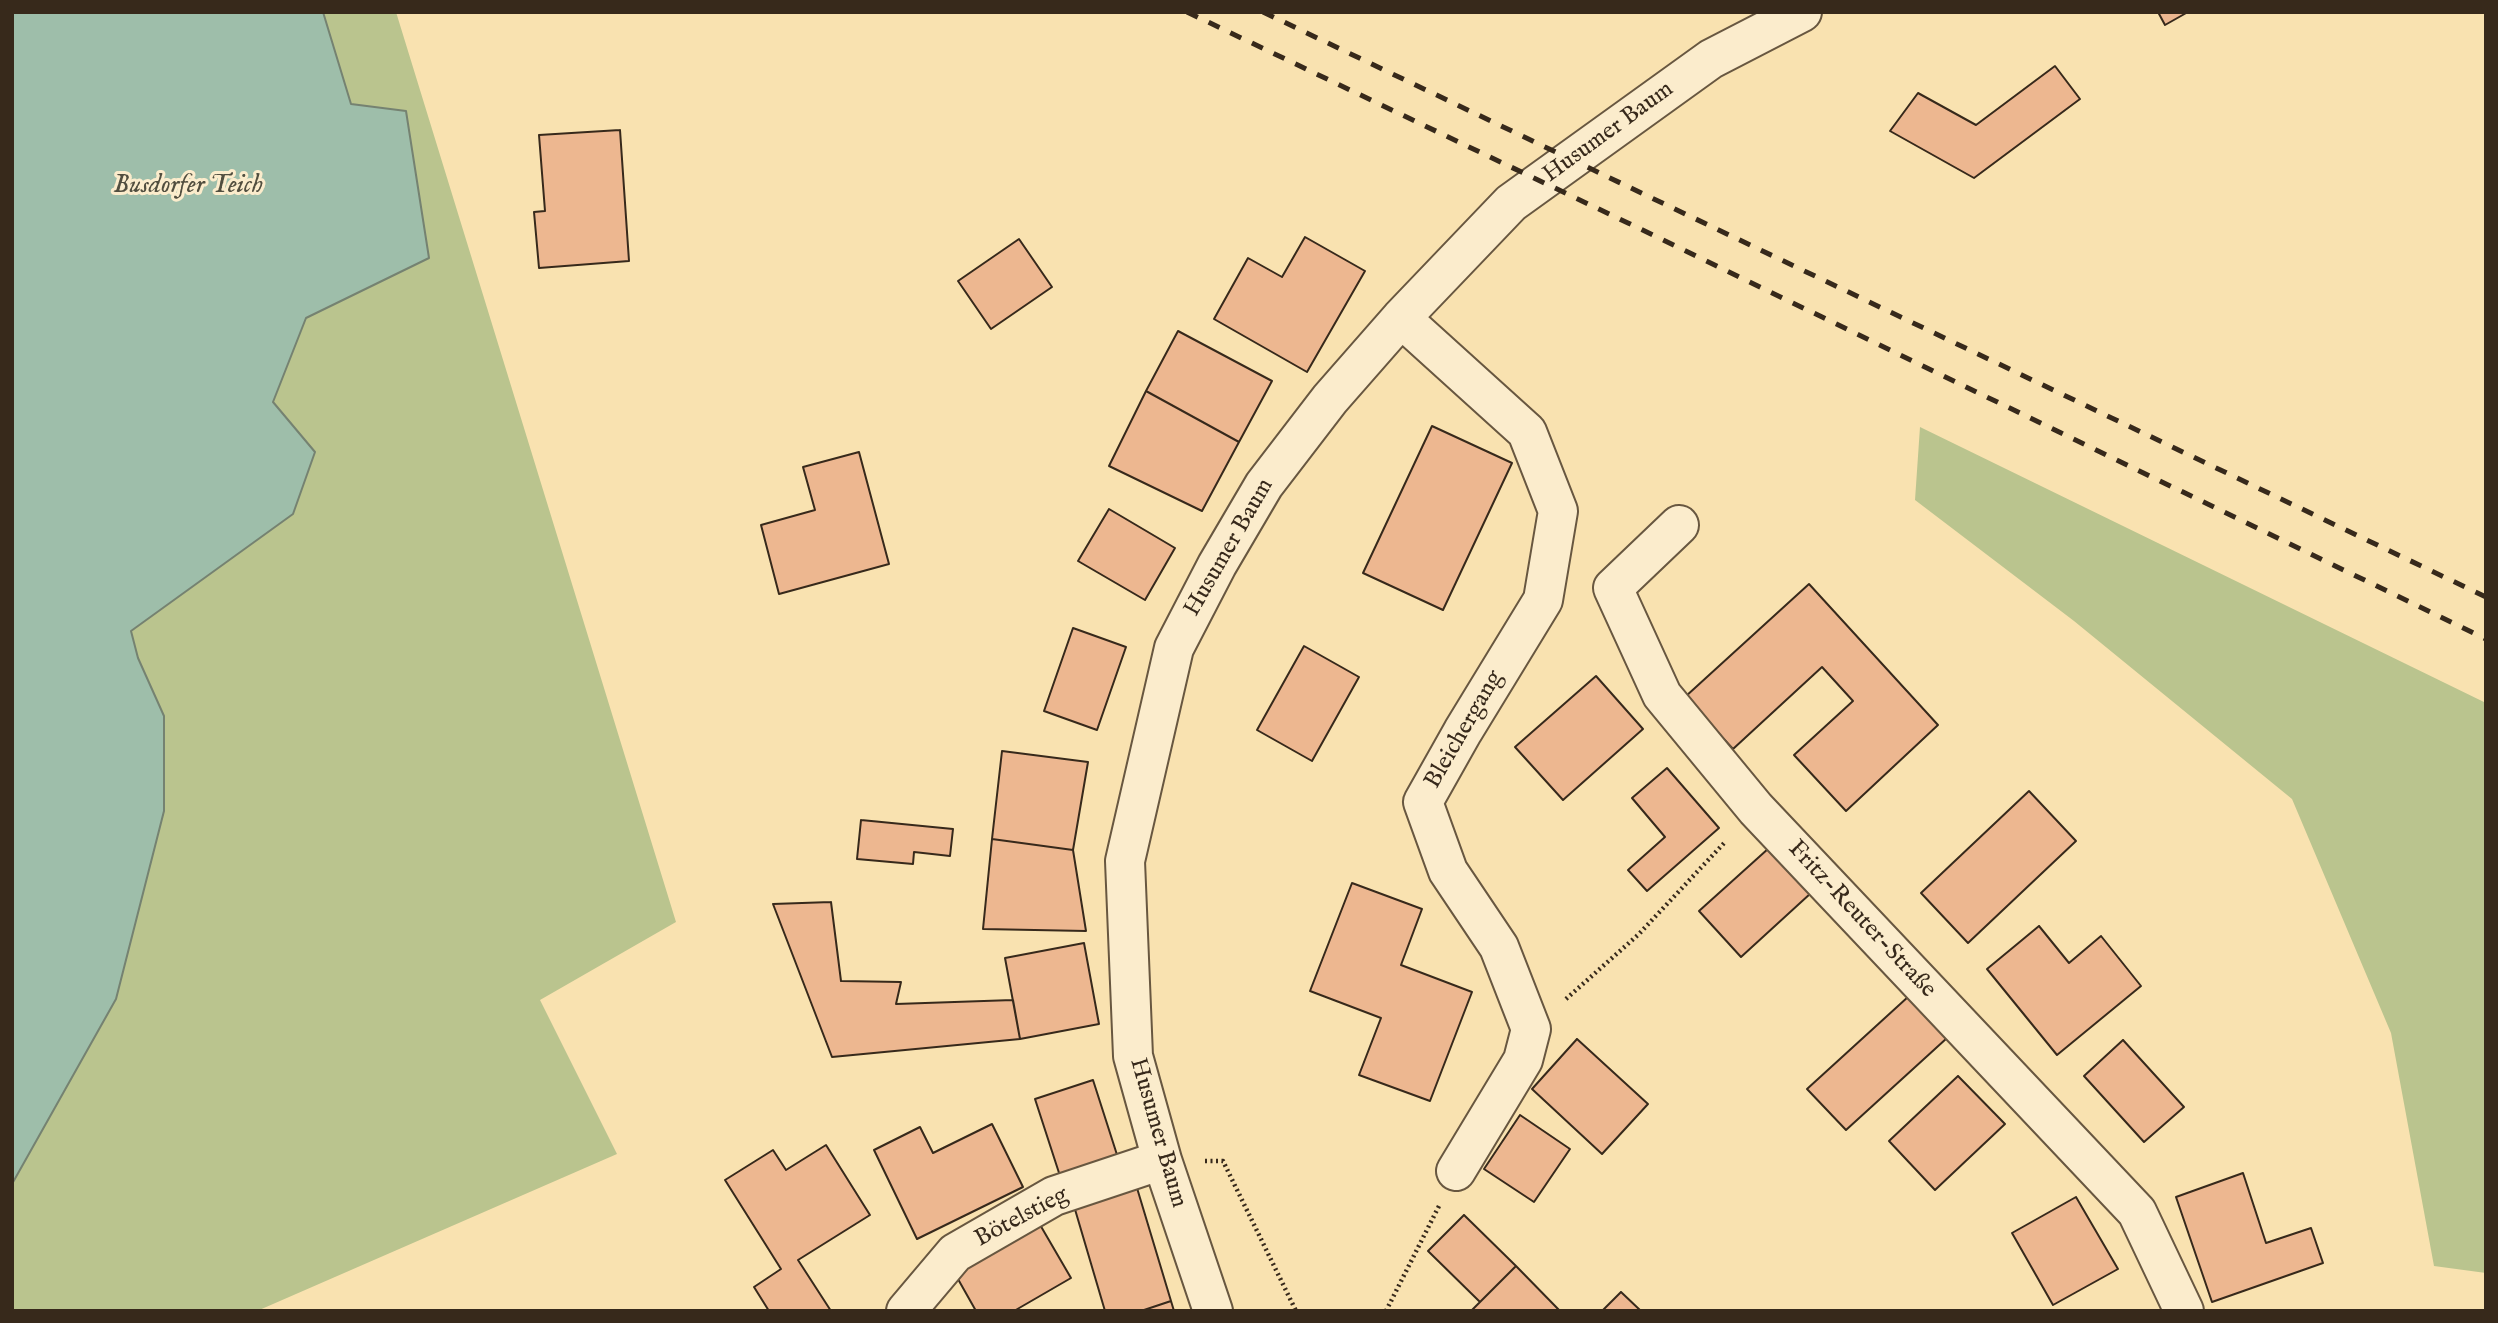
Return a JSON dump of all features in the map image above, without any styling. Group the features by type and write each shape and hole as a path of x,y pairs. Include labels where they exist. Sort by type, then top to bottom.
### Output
{"street":[{"name":"Husumer Baum","path":"1213,1311 1162,1160 1133,1056 1125,861 1174,649 1217,565 1264,485 1330,400 1401,318 1511,203 1711,59 1802,12"},
{"name":"Bleichergang","path":"1401,318 1527,432 1558,511 1543,600 1423,802 1448,871 1499,947 1531,1029"},
{"name":"Fritz-Reuter-Straße","path":"1679,525 1613,588 1662,695 1756,809 2137,1212 2183,1311"},
{"path":"1456,1171 1523,1060 1531,1029"},
{"name":"Bötelstieg","path":"906,1311 955,1254 1054,1196 1162,1160"}],"path":[{"path":"1531,1029 1639,934 1756,809"},
{"path":"1162,1160 1223,1161 1296,1311"},
{"path":"1387,1311 1456,1171"}],"green space":[{"path":"323,12 396,12 676,922 540,1000 617,1154 257,1311 12,1311 12,1184 116,999 164,716 138,658 131,631 293,514 315,452 273,403 306,318 429,258 351,105"},
{"path":"1920,427 2486,703 2486,1273 2434,1266 2391,1033 2292,799 2074,621 1915,500"}],"water":[{"name":"Busdorfer Teich","path":"12,12 323,12 351,104 406,111 429,258 306,318 273,402 315,452 293,514 131,631 138,658 164,716 164,811 116,999 12,1184"}],"building":[{"path":"2158,12 2188,12 2165,25"},
{"path":"2055,66 2080,99 1974,178 1890,131 1918,93 1976,125"},
{"path":"620,130 629,261 539,268 534,212 545,211 539,135"},
{"path":"1305,237 1365,271 1307,372 1214,319 1248,258 1282,277"},
{"path":"1019,239 1052,287 991,329 958,281"},
{"path":"1178,331 1272,381 1239,442 1146,391"},
{"path":"1146,391 1239,442 1202,511 1109,466"},
{"path":"1432,426 1512,463 1443,610 1363,573"},
{"path":"859,452 889,564 779,594 761,525 815,510 803,467"},
{"path":"1109,509 1175,548 1145,600 1078,561"},
{"path":"1809,584 1938,725 1846,811 1794,755 1853,701 1822,667 1733,749 1685,697"},
{"path":"1073,628 1126,647 1097,730 1044,711"},
{"path":"1304,646 1359,677 1312,761 1257,730"},
{"path":"1596,676 1643,729 1563,800 1515,747"},
{"path":"1002,751 1088,762 1073,850 992,839"},
{"path":"1667,768 1719,828 1647,891 1628,870 1665,837 1632,798"},
{"path":"2029,791 2076,841 1968,943 1921,893"},
{"path":"861,820 953,829 950,856 914,852 913,864 857,859"},
{"path":"992,839 1073,850 1086,931 983,929"},
{"path":"1769,848 1811,893 1741,957 1699,911"},
{"path":"1352,883 1422,909 1401,965 1472,992 1430,1101 1359,1075 1381,1018 1310,991"},
{"path":"831,902 841,981 901,982 896,1004 1013,1000 1020,1039 832,1057 773,904"},
{"path":"2039,926 2069,963 2101,936 2141,986 2057,1055 1987,969"},
{"path":"1084,943 1099,1024 1020,1039 1005,958"},
{"path":"1909,996 1947,1038 1846,1130 1807,1089"},
{"path":"1577,1039 1648,1104 1602,1154 1532,1089"},
{"path":"2123,1040 2184,1107 2144,1142 2084,1076"},
{"path":"1958,1076 2005,1124 1935,1190 1889,1141"},
{"path":"1093,1080 1119,1161 1061,1179 1035,1099"},
{"path":"1520,1115 1570,1149 1534,1202 1484,1169"},
{"path":"992,1124 1023,1187 917,1239 874,1150 920,1127 933,1153"},
{"path":"826,1145 870,1215 798,1260 831,1311 769,1311 754,1287 781,1269 725,1180 773,1150 786,1170"},
{"path":"2243,1173 2266,1243 2311,1228 2323,1263 2212,1302 2176,1197"},
{"path":"1137,1188 1171,1301 1141,1311 1105,1311 1074,1206"},
{"path":"2076,1197 2118,1269 2053,1305 2012,1233"},
{"path":"1464,1215 1516,1266 1480,1302 1428,1251"},
{"path":"1039,1223 1071,1278 1014,1311 976,1311 954,1272"},
{"path":"1516,1266 1560,1311 1471,1311"},
{"path":"1621,1292 1641,1311 1602,1311"},
{"path":"1171,1301 1174,1311 1141,1311"}],"railway":[{"path":"1187,12 2486,639"},
{"path":"1263,12 2486,597"}]}
